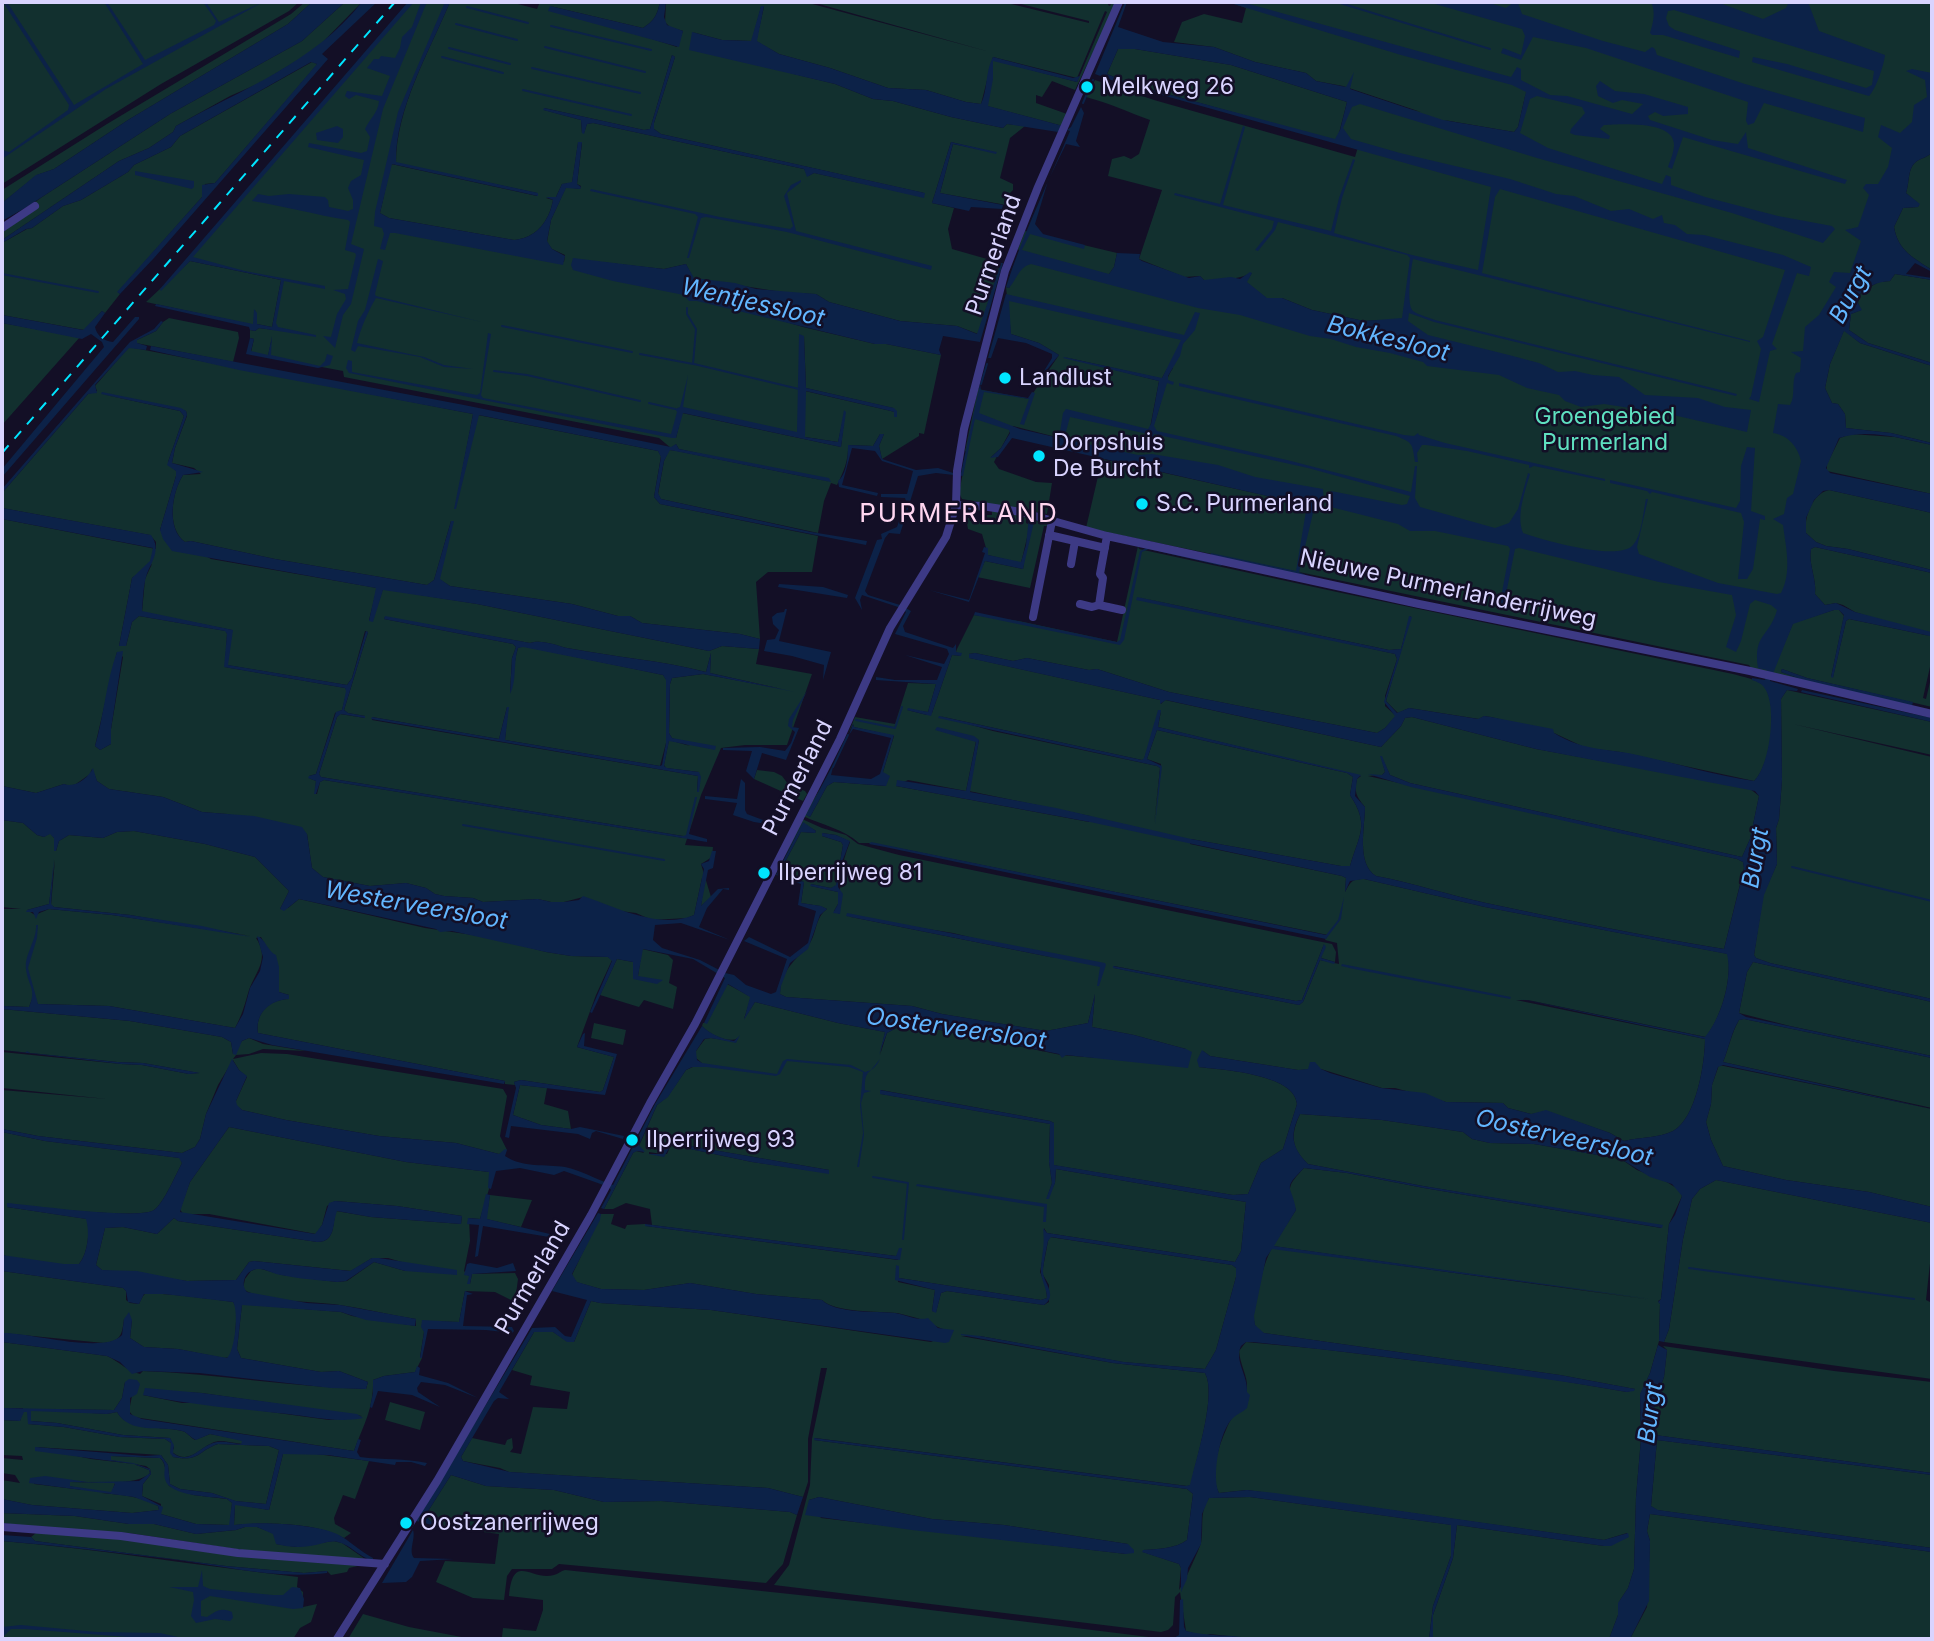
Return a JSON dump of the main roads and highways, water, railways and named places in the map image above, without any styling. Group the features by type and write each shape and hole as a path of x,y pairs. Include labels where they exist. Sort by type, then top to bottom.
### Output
{"water":[{"path":"3,2 7,2 74,105 143,64 104,2 107,2 145,60 214,25 216,21 203,2 206,2 219,22 263,2 106,89 2,159 2,150 9,152 68,110 69,105"},
{"path":"312,2 345,2 302,41 170,114 2,221 2,203 36,175 54,169 128,120 288,24"},
{"path":"362,2 377,2 322,54 328,59 120,294 117,292 202,197 202,185 215,183 317,64 311,62 180,136 171,147 134,165 128,172 81,200 63,206 32,228 2,243 2,240 119,161 149,148 173,132 176,126 251,87 299,58 322,42"},
{"path":"408,2 414,2 193,257 245,271 325,286 325,289 284,281 276,323 278,327 316,337 259,328 255,331 249,327 155,306 156,304 253,324 254,309 257,313 257,324 272,327 281,280 190,261 161,291 160,289"},
{"path":"421,2 427,2 383,109 351,244 364,249 351,304 343,315 335,348 323,336 331,337 337,314 346,299 345,294 333,290 348,289 356,255 345,250 350,222 252,201 258,194 289,194 325,197 329,207 348,211 353,209 348,188 351,181 361,175 364,160 308,147 309,143 361,153 367,151 370,137 365,129 379,101 356,95 349,99 345,96 347,91 382,96 390,76 367,68 374,59 381,56 395,58 402,37 412,27"},
{"path":"445,2 450,2 407,101 397,142 396,162 538,193 538,196 392,164 380,213 389,218 514,240 522,239 545,222 553,200 546,197 556,197 562,184 572,182 578,142 582,142 577,184 581,187 566,188 551,220 547,241 552,249 565,256 563,265 395,233 390,233 385,250 380,249 384,234 382,228 374,226 375,212 398,112"},
{"path":"660,2 666,2 664,17 667,25 683,31 679,47 548,11 550,6 643,28 655,17"},
{"name":"Bokkesloot","path":"1125,2 1118,27 1163,42 1214,47 1255,62 1306,73 1316,81 1346,87 1354,72 1350,89 1443,120 1514,132 1518,127 1526,92 1512,85 1401,55 1227,2 1242,2 1511,77 1517,67 1521,69 1521,80 1550,95 1567,96 1632,114 1643,104 1622,100 1613,103 1598,96 1596,86 1600,81 1615,91 1644,94 1688,107 1688,114 1663,116 1655,112 1648,116 1650,120 1712,140 1738,144 1746,132 1748,148 1847,180 1845,184 1683,137 1672,169 1668,167 1674,145 1672,137 1666,131 1645,125 1604,125 1600,129 1610,136 1609,139 1575,135 1570,133 1571,129 1585,113 1582,107 1537,96 1530,99 1520,133 1548,148 1662,184 1666,175 1671,177 1671,185 1705,197 1778,216 1832,226 1835,229 1823,243 1732,213 1360,104 1352,107 1343,128 1351,139 1510,179 1556,194 1574,196 1611,211 1629,209 1653,219 1662,215 1664,223 1675,225 1687,234 1704,235 1783,255 1811,267 1809,276 1797,273 1772,344 1777,349 1770,351 1759,402 1749,399 1761,349 1757,341 1763,337 1785,270 1500,189 1495,197 1482,273 1750,342 1413,259 1410,302 1413,311 1418,314 1737,394 1736,396 1434,322 1409,313 1408,321 1428,335 1539,363 1558,372 1575,371 1619,377 1645,395 1698,398 1725,407 1751,410 1747,432 1669,414 1604,404 1581,407 1565,401 1559,395 1527,388 1499,375 1427,366 1423,362 1390,353 1310,336 1240,315 1198,308 1031,264 1021,271 1009,288 1006,287 1048,182 1035,224 1043,234 1085,245 1084,249 1030,234 1022,250 1109,274 1114,267 1117,253 1140,254 1139,259 1142,261 1189,278 1200,276 1204,280 1231,277 1240,279 1250,272 1252,273 1247,282 1267,298 1282,298 1312,310 1364,321 1402,318 1410,258 1407,255 1278,222 1258,251 1255,250 1272,229 1274,221 1174,195 1175,193 1220,204 1243,126 1245,127 1223,205 1331,231 1353,159 1355,160 1334,233 1478,270 1491,187 1151,92 1152,90 1335,139 1347,102 1231,65 1135,49 1118,49 1107,74 1141,88 1141,91 1095,74"},
{"path":"1428,2 1486,2 1506,8 1514,2 1518,3 1522,14 1603,41 1645,52 1652,47 1657,55 1745,84 1865,118 1863,132 1764,103 1754,123 1748,125 1748,102 1586,48 1533,37 1521,60 1501,53 1503,48 1521,55 1525,36 1522,29"},
{"path":"1651,2 1717,2 1763,19 1786,8 1789,2 1808,2 1819,31 1885,55 1883,65 1869,96 1752,62 1753,57 1787,64 1866,88 1872,85 1874,71 1674,10 1668,11 1666,18 1669,26 1740,51 1739,58 1663,35 1652,35 1650,33 1654,14"},
{"path":"761,6 764,6 757,41 779,54 888,88 926,90 981,104 993,57 1073,78 1080,76 1077,82 993,61 988,106 1063,126 1058,132 1007,124 1003,128 951,117 893,101 873,99 835,84 689,50 692,32 722,40 751,41"},
{"path":"672,55 675,57 654,123 654,129 661,134 925,193 924,198 814,173 807,177 804,169 593,123 587,124 584,134 581,120 543,110 544,108 644,130 650,129"},
{"path":"1912,69 1932,73 1932,153 1917,161 1910,171 1906,193 1920,204 1918,207 1903,208 1894,227 1903,248 1932,270 1915,263 1906,274 1932,280 1895,274 1890,281 1868,287 1858,296 1862,310 1851,314 1849,330 1868,343 1932,363 1932,366 1860,343 1844,331 1830,364 1825,388 1832,403 1838,404 1845,414 1846,428 1891,433 1932,445 1886,436 1850,435 1839,438 1826,468 1830,473 1932,494 1932,513 1829,490 1823,491 1814,500 1806,518 1806,533 1826,546 1932,570 1932,573 1815,547 1811,549 1815,594 1825,605 1836,603 1855,612 1931,632 1930,636 1849,619 1846,621 1833,678 1831,677 1844,615 1839,610 1834,610 1793,624 1770,681 1798,689 1787,690 1781,699 1782,780 1776,828 1777,864 1764,895 1754,955 1770,963 1932,999 1932,1002 1753,962 1747,972 1739,1013 1746,1017 1932,1058 1744,1019 1739,1020 1736,1025 1723,1062 1932,1109 1723,1065 1718,1067 1712,1085 1706,1122 1723,1166 1786,1180 1869,1192 1932,1207 1932,1223 1716,1180 1700,1189 1692,1199 1669,1329 1664,1342 1659,1341 1658,1302 1661,1299 1669,1224 1682,1196 1672,1184 1650,1177 1621,1159 1534,1144 1490,1143 1472,1139 1463,1132 1382,1120 1300,1114 1294,1140 1298,1152 1308,1164 1423,1186 1663,1225 1662,1228 1347,1173 1304,1168 1292,1181 1290,1188 1296,1210 1274,1246 1652,1299 1272,1249 1266,1258 1254,1316 1255,1325 1264,1333 1560,1375 1635,1389 1627,1392 1487,1370 1300,1347 1253,1342 1246,1342 1241,1346 1240,1363 1250,1395 1247,1408 1228,1424 1224,1432 1216,1465 1219,1493 1247,1490 1275,1493 1604,1540 1628,1533 1629,1537 1611,1546 1604,1546 1457,1525 1453,1558 1433,1615 1433,1639 1429,1639 1433,1606 1451,1556 1451,1525 1250,1497 1209,1498 1202,1514 1201,1544 1188,1568 1187,1579 1181,1592 1179,1564 1142,1552 1171,1547 1187,1540 1193,1494 1187,1489 814,1440 1190,1485 1207,1411 1209,1396 1205,1373 1113,1363 961,1334 1124,1362 1205,1369 1216,1350 1236,1277 1236,1268 1232,1265 1051,1237 1043,1270 1050,1297 1044,1305 947,1291 941,1293 936,1313 932,1311 935,1290 895,1280 896,1265 899,1266 899,1278 1041,1300 1047,1298 1041,1273 1043,1228 1047,1233 1235,1262 1241,1251 1246,1202 1056,1169 1055,1183 1049,1199 1046,1199 1052,1183 1049,1162 1050,1124 880,1094 880,1090 1050,1121 1054,1123 1054,1165 1233,1195 1248,1194 1261,1163 1283,1149 1297,1104 1293,1094 1271,1080 1240,1072 1199,1067 1197,1060 1202,1050 1210,1056 1298,1070 1308,1069 1310,1062 1315,1062 1330,1073 1381,1088 1425,1093 1446,1102 1503,1103 1508,1108 1531,1114 1546,1110 1610,1133 1624,1141 1667,1133 1681,1125 1698,1090 1705,1039 1516,998 1705,1037 1721,1009 1727,986 1727,954 1485,907 1364,879 1350,881 1345,892 1346,878 1342,876 1090,822 896,786 897,780 966,791 976,742 935,730 937,727 974,736 979,740 970,792 1056,808 1191,839 1350,866 1361,822 1350,795 1353,777 1347,773 1157,730 1147,759 1162,766 1155,825 1160,768 1157,766 938,718 939,716 1142,760 1158,710 1161,710 1158,727 1361,775 1357,779 1355,796 1365,807 1364,854 1366,863 1376,876 1472,900 1724,949 1744,869 1743,862 1737,859 1411,787 1368,774 1382,775 1385,772 1382,756 1390,775 1410,783 1742,857 1750,839 1759,796 1755,791 1536,749 1412,717 1405,718 1381,747 1166,700 1160,704 1160,700 969,658 969,654 1013,661 1027,658 1089,670 1097,669 1169,692 1377,733 1395,716 1384,702 1397,659 1395,654 1136,600 1137,597 1389,650 1401,649 1409,616 1412,617 1386,701 1397,713 1409,708 1478,719 1491,717 1553,729 1554,733 1565,739 1587,747 1631,753 1754,781 1760,773 1768,748 1771,718 1767,693 1762,684 1752,678 1765,680 1767,670 1758,668 1758,648 1777,610 1755,600 1750,604 1736,652 1726,647 1736,615 1732,595 1659,582 1519,548 1515,549 1504,604 1500,603 1510,549 1508,546 1435,531 1410,531 1398,524 1327,506 1331,491 1402,505 1407,504 1410,496 1308,468 1154,434 1149,448 1146,448 1148,434 1070,417 1064,439 1138,455 1152,454 1218,465 1255,477 1323,489 1324,504 1313,513 1299,572 1313,578 1211,556 1211,553 1296,571 1307,505 1012,438 998,457 990,458 1001,448 1010,433 1009,430 975,419 963,476 936,473 918,476 900,534 889,533 885,538 865,591 868,595 911,611 903,626 905,632 953,648 956,644 956,652 962,653 961,656 952,655 931,716 907,710 928,712 936,684 876,680 876,677 937,680 942,667 905,655 944,664 949,654 947,649 895,634 906,612 898,607 862,595 862,610 855,598 877,540 882,539 881,534 897,527 906,501 905,498 881,497 881,494 907,494 913,471 882,461 875,451 852,448 842,485 878,493 877,496 839,487 838,481 846,464 848,445 873,446 880,434 884,434 879,446 882,459 916,470 938,468 961,473 980,384 981,390 1028,398 1032,392 1035,393 1024,425 1020,424 1029,399 984,392 979,413 1020,429 1059,438 1066,409 1148,429 1159,381 1063,358 1162,378 1181,340 1009,301 1011,334 1039,343 1059,355 1045,372 1052,354 1026,343 998,338 991,358 988,358 1006,294 1184,335 1195,312 1200,313 1195,330 1183,344 1180,356 1168,376 1168,380 1174,382 1173,385 1167,383 1154,426 1157,431 1287,460 1411,492 1417,466 1415,498 1420,507 1495,528 1509,523 1518,509 1528,473 1530,474 1521,511 1523,533 1597,551 1625,550 1633,545 1648,499 1637,547 1639,554 1718,583 1781,593 1786,577 1787,551 1783,525 1773,519 1784,514 1787,498 1793,494 1801,461 1791,442 1773,433 1778,404 1790,405 1796,373 1800,372 1801,358 1791,352 1803,351 1805,327 1819,315 1836,287 1829,282 1834,272 1850,273 1861,241 1845,230 1858,227 1869,195 1863,188 1866,184 1878,184 1888,167 1892,148 1878,137 1881,125 1900,133 1912,122 1914,105 1927,97 1925,80 1906,71"},
{"path":"1081,107 1084,113 1076,141 1080,147 1066,144 1050,177 1070,131 1067,130"},
{"path":"337,126 343,129 343,137 338,143 317,140 316,133"},
{"path":"951,142 997,152 996,154 953,144 940,193 1003,205 1002,209 971,207 969,211 932,203"},
{"path":"135,171 194,181 194,187 192,189 135,175"},
{"path":"801,180 787,193 796,231 932,266 931,270 787,232 706,217 701,218 687,258 698,217 695,214 590,191 591,189 790,229 793,226 784,196 791,185"},
{"name":"Wentjessloot","path":"573,258 664,269 686,264 694,278 735,283 756,289 816,294 829,302 900,321 957,326 977,334 1003,263 980,342 943,336 939,350 941,355 875,344 689,301 684,295 613,281 573,270"},
{"path":"378,259 383,261 376,296 482,322 376,298 357,343 424,357 444,365 473,369 444,367 420,357 358,346 355,352 351,350"},
{"path":"102,311 105,313 95,327 96,330 104,339 113,342 135,317 139,319 2,477 2,469 104,347 102,342 91,334 82,339 2,323 2,315 83,330"},
{"path":"163,322 156,331 137,340 137,343 147,346 146,350 129,348 95,385 97,393 88,394 2,493 2,489 130,342 154,329"},
{"path":"488,333 491,334 481,395 483,398 671,434 677,412 675,409 680,407 688,375 683,407 797,432 799,334 804,336 806,388 894,408 897,417 894,417 894,412 891,411 806,391 805,437 838,442 844,410 846,412 841,447 683,413 676,438 672,438 349,373 346,368 348,360 352,361 352,372 477,395 480,393"},
{"path":"272,336 271,355 320,366 327,354 333,356 330,365 318,368 246,354 250,338 254,339 251,351 268,355"},
{"path":"151,346 671,447 676,444 679,449 829,478 831,482 670,450 664,461 658,493 661,499 811,532 867,541 866,545 660,504 654,497 661,457 658,451 479,415 454,509 473,414 239,370 150,350"},
{"path":"1179,383 1404,435 1414,436 1418,433 1445,443 1605,481 1534,466 1529,468 1529,465 1467,451 1426,445 1422,445 1417,453 1418,462 1415,462 1411,445 1396,436 1179,386"},
{"path":"102,392 186,411 172,463 203,472 183,475 176,491 173,520 179,536 185,542 427,585 434,580 451,521 454,521 440,579 450,586 572,604 618,616 630,616 642,623 740,634 760,639 759,649 722,646 709,651 477,604 383,590 373,622 369,621 376,588 172,551 160,530 176,476 176,471 167,465 184,416 180,411 101,394"},
{"path":"1747,447 1755,448 1751,511 1765,516 1765,520 1760,519 1753,569 1747,579 1738,579 1744,522 1741,513 1610,483 1610,480 1736,508 1740,501 1741,466"},
{"path":"2,508 151,535 156,551 145,581 142,611 233,630 228,665 347,685 352,678 366,631 368,632 344,710 365,718 341,714 337,717 319,774 321,777 683,836 686,835 697,797 689,834 707,839 707,842 324,780 314,794 316,781 308,778 316,774 336,712 342,710 345,688 224,667 225,631 139,616 132,622 126,646 119,646 132,578 150,561 153,548 2,519"},
{"path":"1029,517 1034,522 1023,569 985,561 969,602 929,590 969,600 985,553 982,552 984,547 988,548 988,555 1021,562"},
{"path":"1148,547 1220,563 1222,566 1149,549 1142,552 1124,640 1120,645 974,615 975,612 1117,642 1120,640 1140,551"},
{"path":"779,584 823,587 848,595 847,598 778,587"},
{"path":"785,609 779,641 831,652 823,680 824,665 764,651 767,640 775,639 779,630 773,624 772,617"},
{"path":"385,616 706,672 711,653 710,673 795,692 703,674 672,678 669,733 672,738 716,746 715,750 669,741 664,766 699,772 701,777 697,792 698,776 371,719 372,717 499,739 509,707 505,740 660,766 666,743 666,680 663,675 523,647 518,648 510,694 512,658 516,647 513,644 384,619"},
{"path":"123,651 111,744 100,750 95,746 110,675 117,652"},
{"path":"1782,669 1807,678 1913,702 1912,706 1817,685 1781,672"},
{"path":"1802,690 1932,718 1932,722 1801,692"},
{"path":"807,691 793,720 792,727 799,728 786,760 762,753 754,779 746,771 752,751 723,748 760,747 785,751 795,732 788,726 789,719"},
{"path":"853,724 854,727 894,735 883,772 890,776 886,786 834,782 827,786 810,817 806,815 834,763 831,775 871,779 880,774 891,738 853,729 849,735"},
{"path":"93,768 97,781 109,789 163,797 202,812 254,816 302,827 307,834 312,868 323,877 370,886 406,883 426,888 435,894 473,898 483,902 538,899 564,902 579,900 583,896 638,915 667,920 681,919 694,915 704,869 701,864 709,861 712,851 716,851 713,868 708,870 701,906 718,889 729,888 729,890 723,889 707,908 699,927 730,940 681,923 655,925 653,940 662,948 700,960 734,975 746,985 771,994 776,992 787,959 744,941 749,937 790,957 808,943 816,911 798,905 801,884 776,875 803,822 816,831 801,832 783,866 782,875 804,882 801,903 827,909 820,915 808,949 790,963 780,994 786,997 912,1006 942,1014 1046,1031 1088,1023 1095,994 1092,1027 1186,1049 1192,1052 1188,1068 1066,1055 1062,1058 1059,1054 906,1023 887,1033 879,1055 885,1032 755,1002 744,1020 750,997 728,984 707,1024 704,1023 725,978 693,959 643,949 638,976 663,980 657,984 633,979 633,962 617,959 592,1013 590,1012 612,961 608,957 546,952 452,931 440,932 299,899 284,911 280,909 289,891 255,857 205,844 134,831 117,832 103,838 69,835 59,841 54,851 54,838 50,834 44,837 37,835 23,823 2,820 2,786 36,793 64,784 77,783 85,779"},
{"path":"741,779 745,783 747,814 779,826 733,815 737,803 705,799 705,796 737,799"},
{"path":"822,833 850,841 842,862 838,887 843,894 840,914 833,913 838,904 838,892 810,886 831,888 836,885 843,845 822,836"},
{"path":"871,842 1326,935 1338,920 1344,897 1341,919 1326,939 869,844"},
{"path":"54,859 51,904 54,907 130,915 251,937 112,915 49,909 39,912 36,919 33,912 26,912 49,904"},
{"path":"847,913 1106,965 1097,986 1100,967 846,916"},
{"path":"36,925 37,938 28,968 38,1004 109,1006 235,1028 243,1014 250,988 260,971 263,957 257,936 276,955 279,992 289,995 289,999 276,1002 265,1009 259,1019 258,1033 505,1081 504,1084 272,1045 249,1038 242,1041 236,1055 233,1054 231,1042 222,1037 130,1021 2,1009 2,1006 29,1007 32,992 26,964"},
{"path":"1324,944 1326,947 1321,958 1335,962 1334,964 1320,960 1303,1002 1299,1005 1113,968 1296,1001 1302,1000"},
{"path":"1342,964 1511,997 1510,999 1354,969 1341,966"},
{"path":"702,1026 712,1034 734,1041 740,1035 736,1043 704,1039 696,1051 697,1060 702,1063 777,1074 783,1061 787,1059 851,1065 865,1072 871,1070 880,1059 866,1077 865,1090 871,1091 864,1093 861,1103 864,1135 859,1167 863,1133 860,1105 863,1072 849,1067 787,1061 776,1076 707,1067 692,1067 686,1070 668,1097 657,1105 639,1145 645,1152 633,1153 604,1209 601,1208 611,1190 609,1187 564,1171 554,1175 520,1168 496,1171 491,1189 488,1188 489,1172 406,1162 229,1127 190,1182 180,1212 315,1234 322,1225 329,1203 335,1201 397,1206 462,1216 461,1224 371,1217 337,1211 330,1236 317,1242 178,1221 174,1218 157,1234 123,1227 105,1228 96,1265 102,1270 137,1271 187,1281 236,1280 249,1262 254,1261 350,1271 372,1258 379,1258 457,1270 457,1275 405,1271 374,1262 346,1281 337,1282 288,1276 262,1269 248,1273 244,1281 247,1292 416,1319 415,1326 366,1320 341,1312 242,1305 237,1349 241,1358 321,1372 339,1371 368,1382 366,1389 331,1388 199,1373 143,1371 132,1374 120,1362 107,1356 2,1342 2,1333 83,1343 113,1341 122,1335 124,1319 129,1312 132,1320 130,1338 144,1347 178,1349 227,1358 234,1340 236,1322 233,1302 144,1294 139,1304 128,1302 123,1288 2,1271 2,1255 79,1264 88,1236 86,1219 7,1207 7,1203 108,1213 145,1213 154,1210 162,1201 182,1163 179,1158 45,1141 2,1132 2,1129 38,1136 182,1153 195,1147 200,1139 206,1114 232,1059 247,1076 236,1101 242,1110 379,1136 456,1143 499,1154 505,1149 505,1156 512,1160 571,1168 613,1185 655,1104"},
{"path":"585,1033 584,1046 617,1054 605,1095 520,1085 513,1115 541,1125 571,1129 580,1127 624,1136 623,1139 596,1131 590,1139 578,1134 511,1126 509,1138 505,1137 516,1088 514,1082 521,1080 600,1092 603,1090 614,1057 577,1047"},
{"path":"27,1051 143,1063 200,1073 189,1074 142,1065 25,1053"},
{"path":"667,1142 829,1170 829,1174 671,1145 664,1157 648,1154 662,1154"},
{"path":"917,1184 1047,1204 1046,1222 1043,1222 1044,1207 916,1186"},
{"path":"486,1194 490,1195 487,1219 554,1235 549,1237 483,1226 478,1256 475,1257 479,1225 467,1224 468,1218 480,1219"},
{"path":"598,1213 601,1214 600,1220 572,1274 577,1282 601,1289 644,1290 690,1283 756,1294 822,1300 846,1310 928,1318 938,1328 954,1330 949,1342 945,1343 711,1310 591,1301 574,1342 567,1342 553,1332 534,1332 499,1392 509,1399 498,1398 494,1401 461,1457 463,1461 510,1472 768,1488 803,1497 797,1515 790,1512 661,1501 604,1502 554,1490 486,1486 451,1475 425,1516 436,1526 416,1521 532,1328 555,1327 565,1336 571,1337 587,1300 552,1291"},
{"path":"645,1224 896,1256 899,1248 902,1248 900,1260"},
{"path":"513,1263 516,1271 472,1274 470,1284 467,1284 469,1276 464,1275 467,1264 497,1268"},
{"path":"465,1291 473,1294 467,1295 463,1326 512,1327 514,1331 428,1329 420,1358 424,1332 421,1327 422,1320 459,1322"},
{"name":"Burgt","path":"1658,1345 1667,1350 1664,1377 1654,1404 1655,1435 1932,1475 1657,1440 1651,1506 1658,1510 1932,1548 1932,1552 1650,1514 1647,1531 1650,1541 1649,1601 1630,1639 1609,1639 1618,1615 1618,1603 1628,1588 1634,1569 1641,1439 1640,1394 1650,1373"},
{"path":"417,1366 420,1368 419,1375 448,1383 478,1398 445,1385 421,1382 417,1388 418,1392 440,1407 412,1395 378,1391 372,1408 370,1407 373,1380 415,1372"},
{"path":"129,1379 137,1380 140,1384 137,1394 130,1398 130,1414 142,1419 354,1451 358,1439 361,1440 357,1452 360,1457 427,1463 425,1466 396,1462 395,1465 328,1455 283,1454 269,1510 235,1505 234,1525 286,1524 327,1531 346,1539 373,1558 373,1561 338,1542 302,1547 276,1544 273,1534 257,1527 196,1534 154,1524 129,1524 75,1516 2,1513 2,1499 32,1505 132,1513 159,1510 158,1506 134,1497 29,1483 30,1478 45,1476 88,1482 139,1481 150,1473 149,1470 134,1464 35,1451 35,1447 161,1455 168,1465 170,1484 180,1489 212,1493 236,1501 266,1504 279,1450 269,1446 218,1444 194,1457 182,1458 173,1457 170,1453 171,1443 165,1439 120,1437 28,1424 27,1412 24,1412 20,1421 2,1420 2,1408 114,1410 122,1398 125,1382","holes":["31,1411 107,1414 117,1412 137,1427 173,1429 196,1440 210,1434 242,1441 241,1444 213,1443 184,1457 173,1453 174,1445 170,1438 123,1435 31,1421","111,1456 160,1458 165,1465 165,1479 174,1489 192,1495 227,1499 232,1503 229,1525 196,1524 161,1514 163,1507 142,1496 143,1484 151,1474 150,1469 111,1460","70,1482 115,1484 111,1492 70,1486"]},
{"path":"145,1388 357,1414 363,1418 326,1419 197,1404 143,1395"},
{"path":"819,1497 932,1519 1004,1525 1128,1544 1134,1553 912,1530 805,1515 809,1500"},
{"path":"413,1530 414,1558 454,1559 420,1561 412,1577 406,1582 382,1583"},
{"path":"2,1535 226,1566 327,1573 289,1574 252,1571 178,1560 2,1541"},
{"path":"202,1570 203,1586 210,1589 283,1595 292,1587 300,1588 304,1599 303,1608 293,1609 210,1596 201,1601 201,1616 207,1617 216,1611 225,1610 232,1612 233,1618 230,1621 215,1619 196,1623 191,1616 193,1592 169,1587 198,1587"},
{"path":"1183,1599 1186,1631 1255,1639 1172,1639 1179,1635 1180,1600"},
{"path":"21,1625 97,1632 160,1633 187,1639 25,1629 11,1629 2,1638 2,1627"}],"waterway":[{"path":"1337,2 1490,49"},
{"path":"467,7 528,23"},
{"path":"456,24 517,40"},
{"path":"551,26 651,50"},
{"path":"545,47 645,72"},
{"path":"449,48 510,64"},
{"path":"442,57 503,73"},
{"path":"532,68 640,93"},
{"path":"1083,103 1093,80"},
{"path":"523,90 631,115"},
{"path":"2,274 98,292"},
{"name":"Wentjessloot","path":"640,354 693,364 696,329 687,314 687,308"},
{"path":"502,326 632,352"},
{"path":"694,364 799,389"},
{"path":"981,384 987,364"},
{"path":"494,371 527,375 640,401"},
{"path":"649,403 675,409"},
{"path":"856,720 895,728 902,707"},
{"path":"833,767 848,735"},
{"path":"463,825 664,860"},
{"path":"1792,867 1932,901"},
{"path":"873,1177 908,1183 903,1239"},
{"path":"1689,1268 1914,1299"}],"railway":[{"path":"2,453 395,2"}],"place":[{"name":"Melkweg 26","path":"1087,87"},
{"name":"Landlust","path":"1005,378"},
{"name":"Dorpshuis De Burcht","path":"1039,456"},
{"name":"S.C. Purmerland","path":"1142,504"},
{"name":"Ilperrijweg 81","path":"764,873"},
{"name":"Ilperrijweg 93","path":"632,1140"},
{"name":"Oostzanerrijweg","path":"406,1523"}],"district":[{"name":"PURMERLAND","path":"959,514"}],"park label":[{"name":"Groengebied Purmerland","path":"1605,430"}],"water label":[{"name":"Westerveersloot","path":"416,906"},
{"name":"Oosterveersloot","path":"956,1029"},
{"name":"Oosterveersloot","path":"1564,1138"}]}
